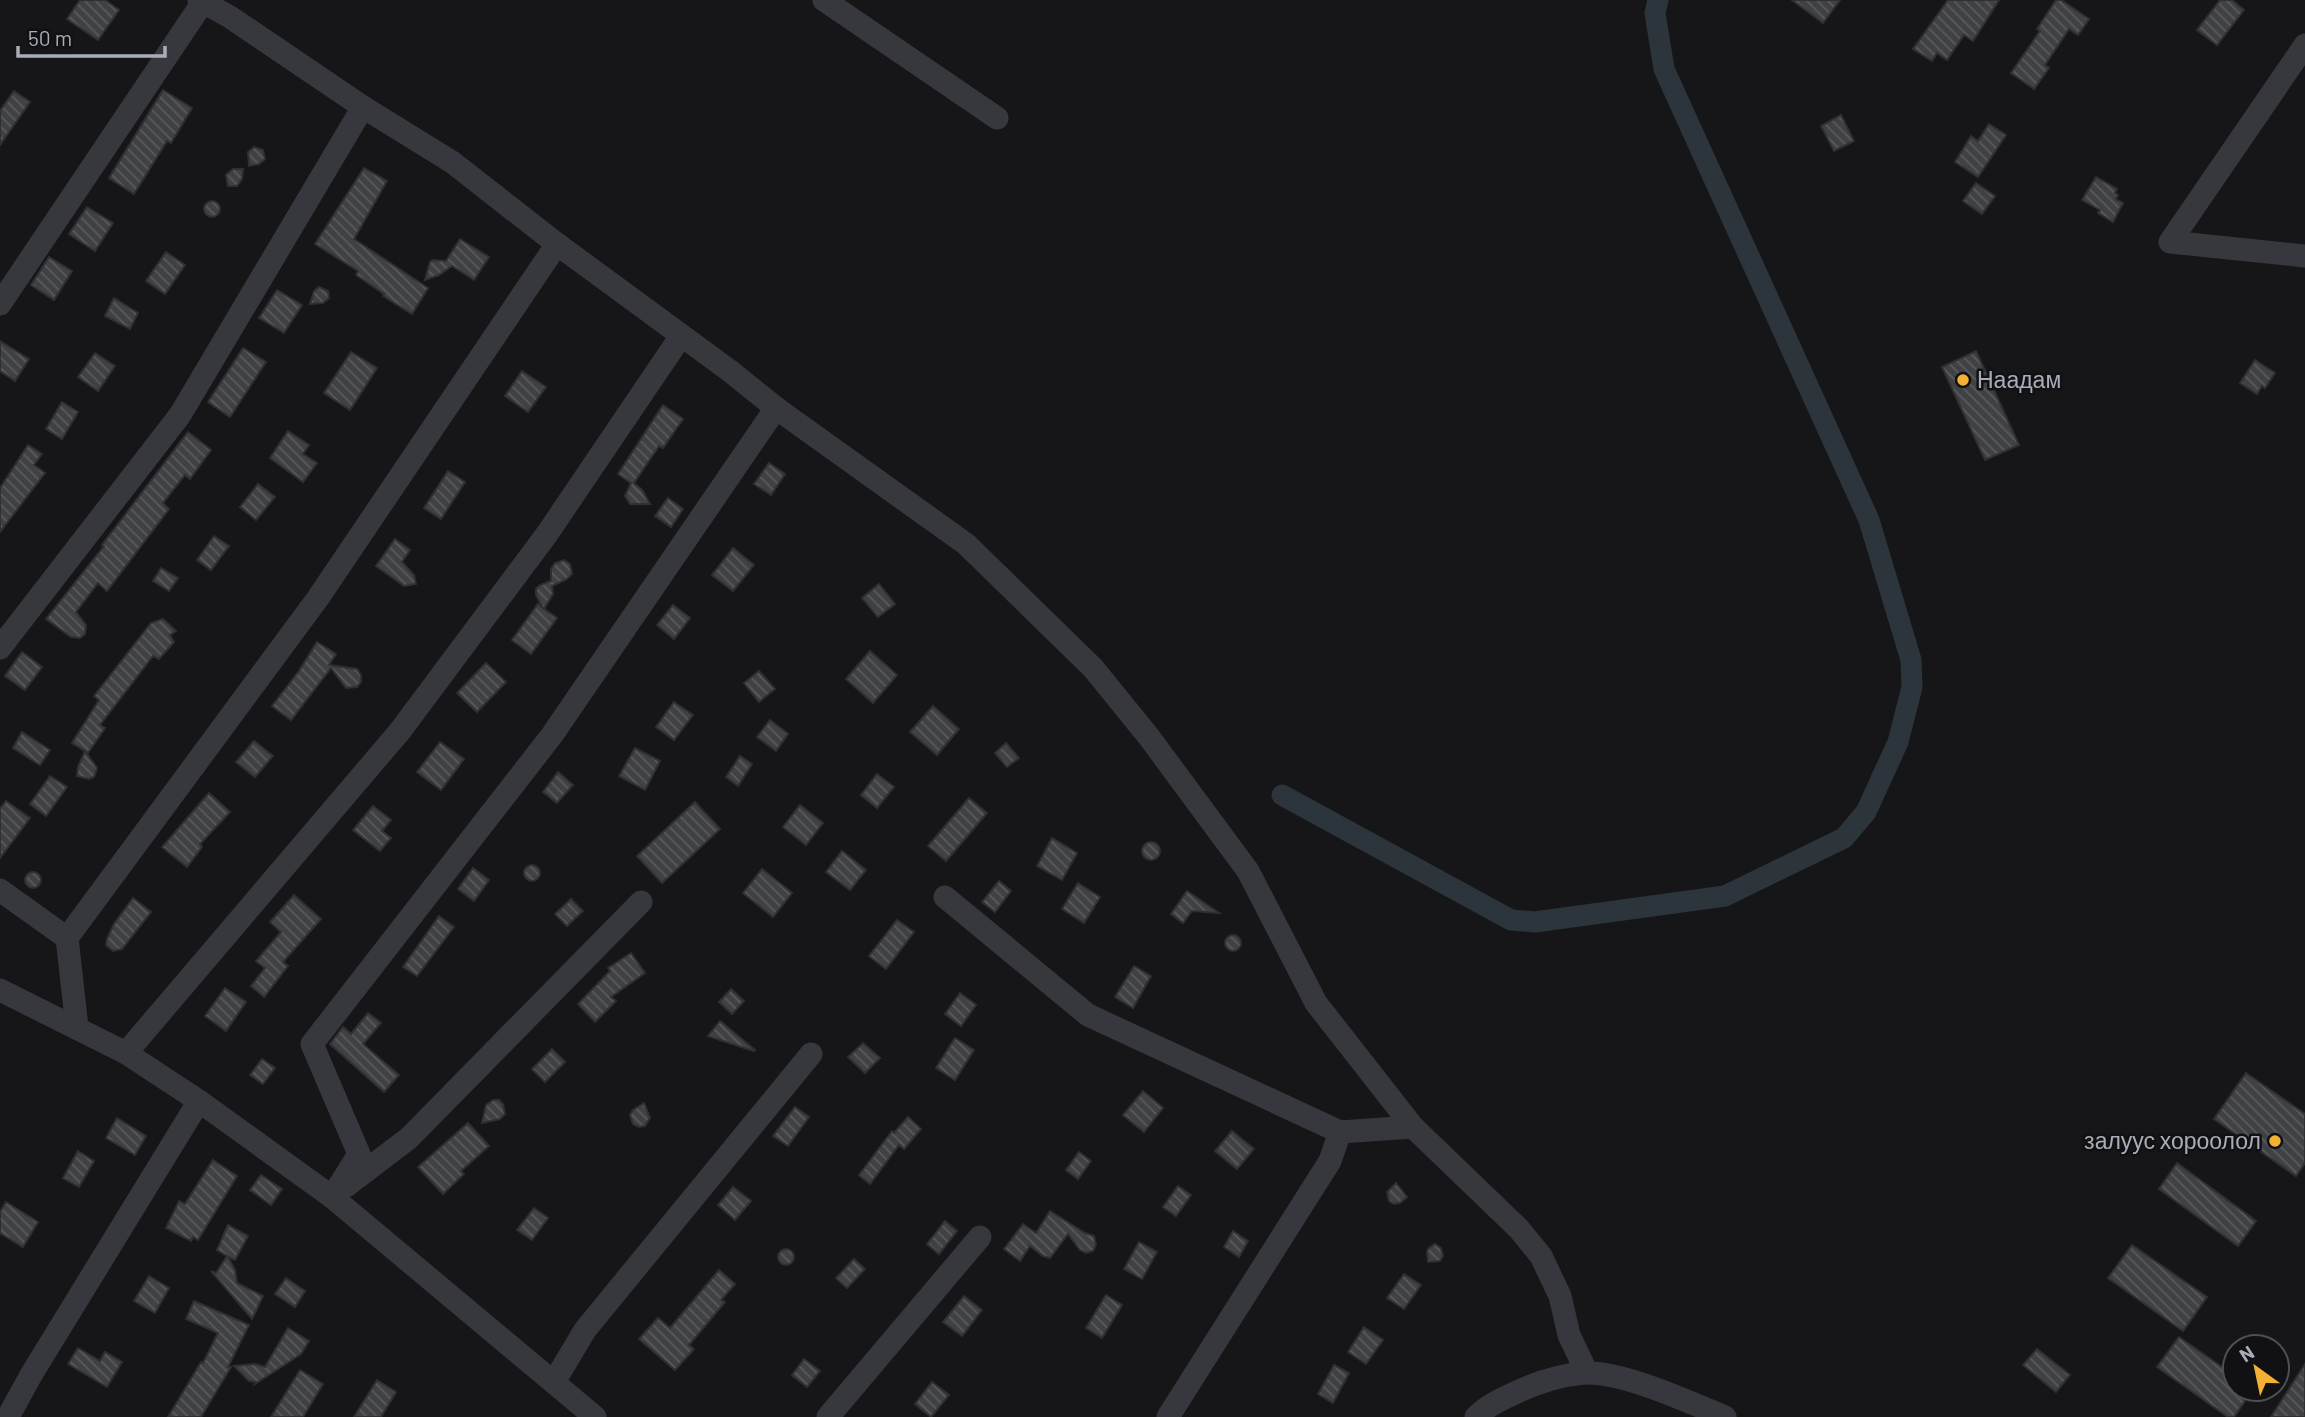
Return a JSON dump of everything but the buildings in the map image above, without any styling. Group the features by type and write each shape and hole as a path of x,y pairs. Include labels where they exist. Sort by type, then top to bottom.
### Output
{"street":[{"path":"824,0 997,118"},
{"path":"0,304 201,1 230,17 363,107 452,162 776,408 966,544 1093,668 1149,737 1248,871 1316,1003 1413,1127 1519,1229 1541,1256 1560,1296 1569,1335 1587,1373"},
{"path":"2305,45 2170,242 2305,256"},
{"path":"0,648 180,415 363,107"},
{"path":"77,1027 66,938 318,598 557,244"},
{"path":"126,1053 400,731 547,534 681,336"},
{"path":"332,1196 359,1154 312,1044 552,735 776,408"},
{"path":"0,890 66,938"},
{"path":"945,897 1088,1015 1340,1132 1413,1127"},
{"path":"332,1196 409,1138 641,902"},
{"path":"0,990 126,1053 199,1101 332,1196 596,1417"},
{"path":"554,1381 585,1330 811,1054"},
{"path":"8,1417 199,1101"},
{"path":"1168,1417 1330,1161 1340,1132"},
{"path":"828,1417 980,1237"},
{"path":"1476,1417 1488,1406 1538,1382 1587,1373 1627,1380 1725,1417"}],"waterway":[{"path":"1282,795 1511,920 1535,922 1725,896 1844,838 1866,812 1898,742 1912,687 1911,660 1869,520 1664,69 1655,13 1658,0"}],"place":[{"name":"Наадам","path":"1963,380"},
{"name":"залуус хороолол","path":"2275,1141"}]}
